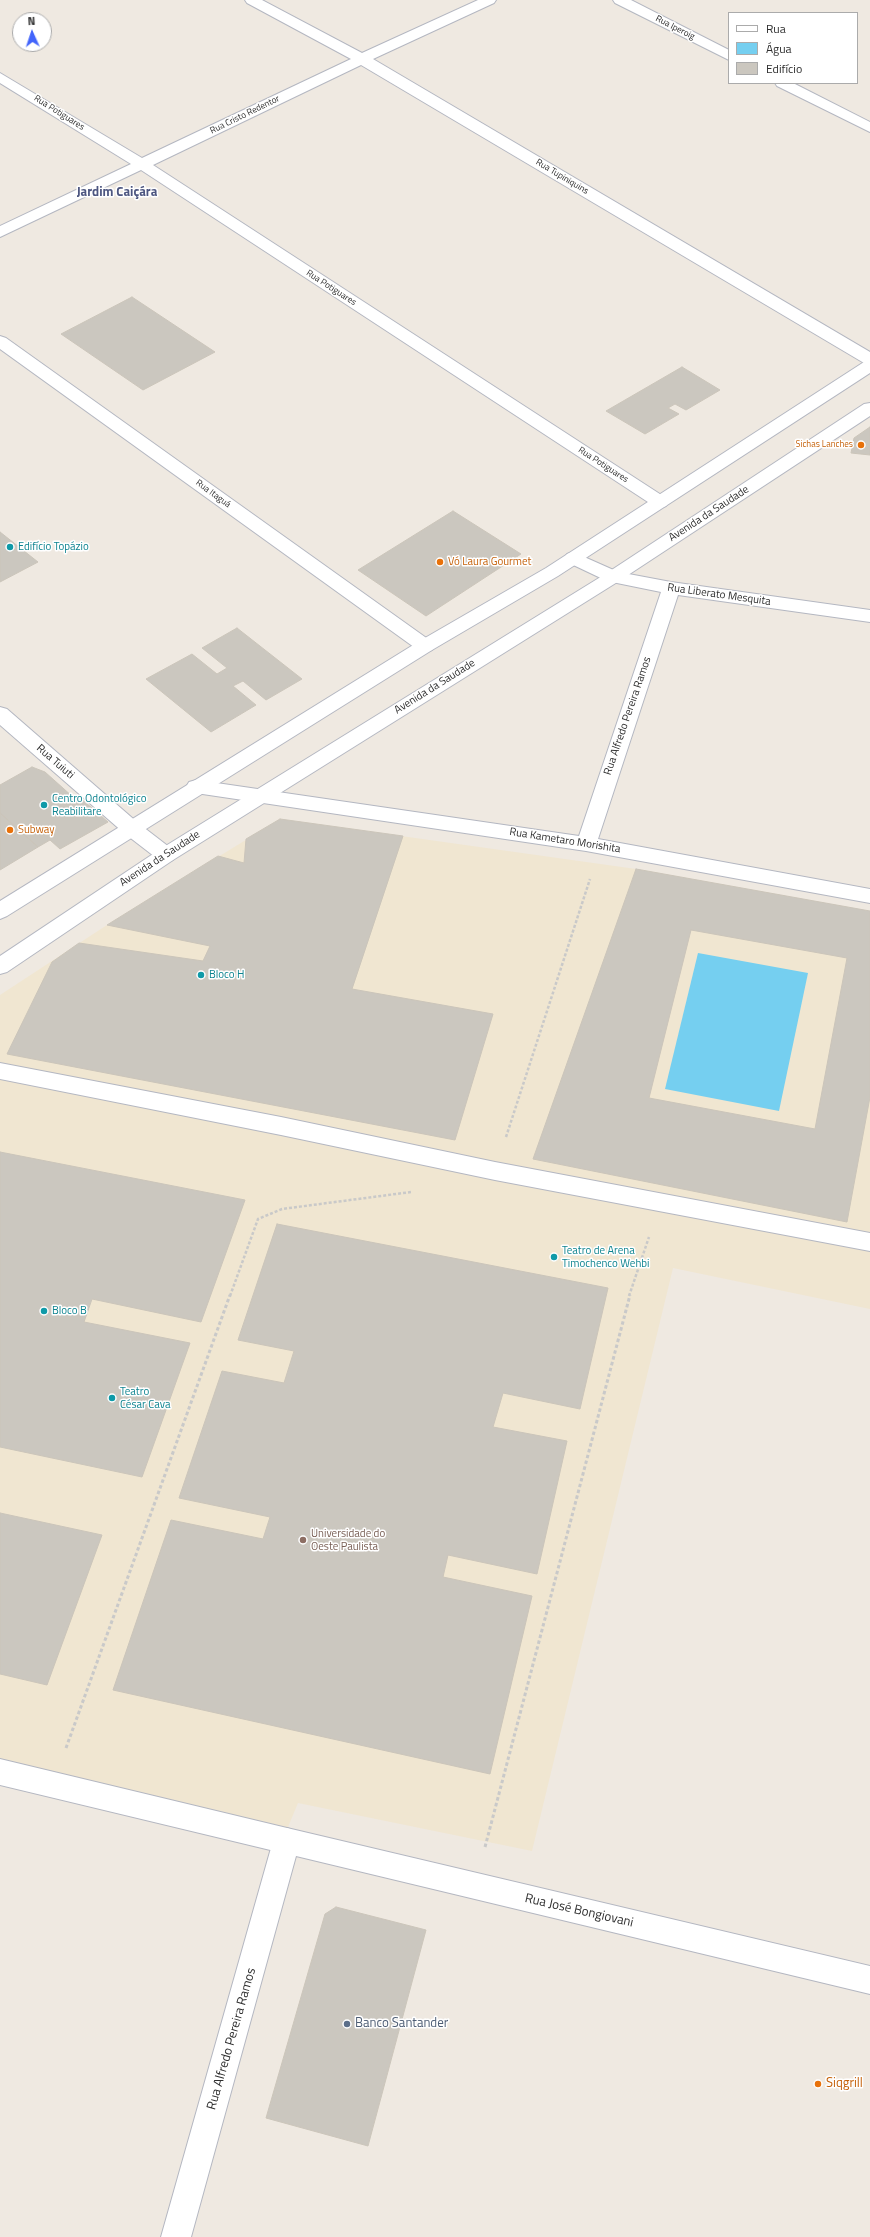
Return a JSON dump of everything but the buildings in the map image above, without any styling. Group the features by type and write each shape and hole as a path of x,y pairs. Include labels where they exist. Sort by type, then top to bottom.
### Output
{"street":[{"name":"Rua Tupiniquins","path":"252,0 362,59 870,359"},
{"name":"Rua Cristo Redentor","path":"0,232 489,0"},
{"name":"Rua Iperoig","path":"620,0 728,55"},
{"name":"Rua Potiguares","path":"0,77 143,165 660,502"},
{"path":"784,84 870,128"},
{"name":"Rua Itaguá","path":"0,341 426,646"},
{"path":"0,911 196,787 573,558 870,366"},
{"name":"Avenida da Saudade","path":"0,966 166,854 613,577 870,408"},
{"name":"Rua Liberato Mesquita","path":"573,558 613,577 671,588 870,616"},
{"name":"Rua Alfredo Pereira Ramos","path":"593,845 671,588"},
{"name":"Rua Tuiuti","path":"0,714 131,828 166,854"},
{"name":"Rua Kametaro Morishita","path":"196,787 593,845 870,896"},
{"path":"0,1071 280,1126 495,1171 870,1242"},
{"name":"Rua José Bongiovani","path":"0,1772 870,1980"},
{"name":"Rua Alfredo Pereira Ramos","path":"176,2237 287,1841"}],"path":[{"path":"495,1171 593,845"},
{"path":"53,1784 258,1219 282,1209 416,1192"},
{"path":"475,1886 629,1297 660,1202"}],"shaded area":[{"name":"Universidade do Oeste Paulista","path":"280,819 636,869 870,911 870,1309 673,1268 532,1851 298,1803 283,1839 0,1772 0,995 107,925"}],"water":[{"path":"698,953 808,973 779,1111 665,1089"}],"place":[{"name":"Sichas Lanches","path":"861,445"},
{"name":"Edifício Topázio","path":"10,547"},
{"name":"Vó Laura Gourmet","path":"440,562"},
{"name":"Centro Odontológico Reabilitare","path":"44,805"},
{"name":"Subway","path":"10,830"},
{"name":"Bloco H","path":"201,975"},
{"name":"Teatro de Arena Timochenco Wehbi","path":"554,1257"},
{"name":"Bloco B","path":"44,1311"},
{"name":"Teatro César Cava","path":"112,1398"},
{"name":"Universidade do Oeste Paulista","path":"303,1540"},
{"name":"Banco Santander","path":"347,2024"},
{"name":"Siqgrill","path":"818,2084"}],"district":[{"name":"Jardim Caiçára","path":"117,193"}]}
